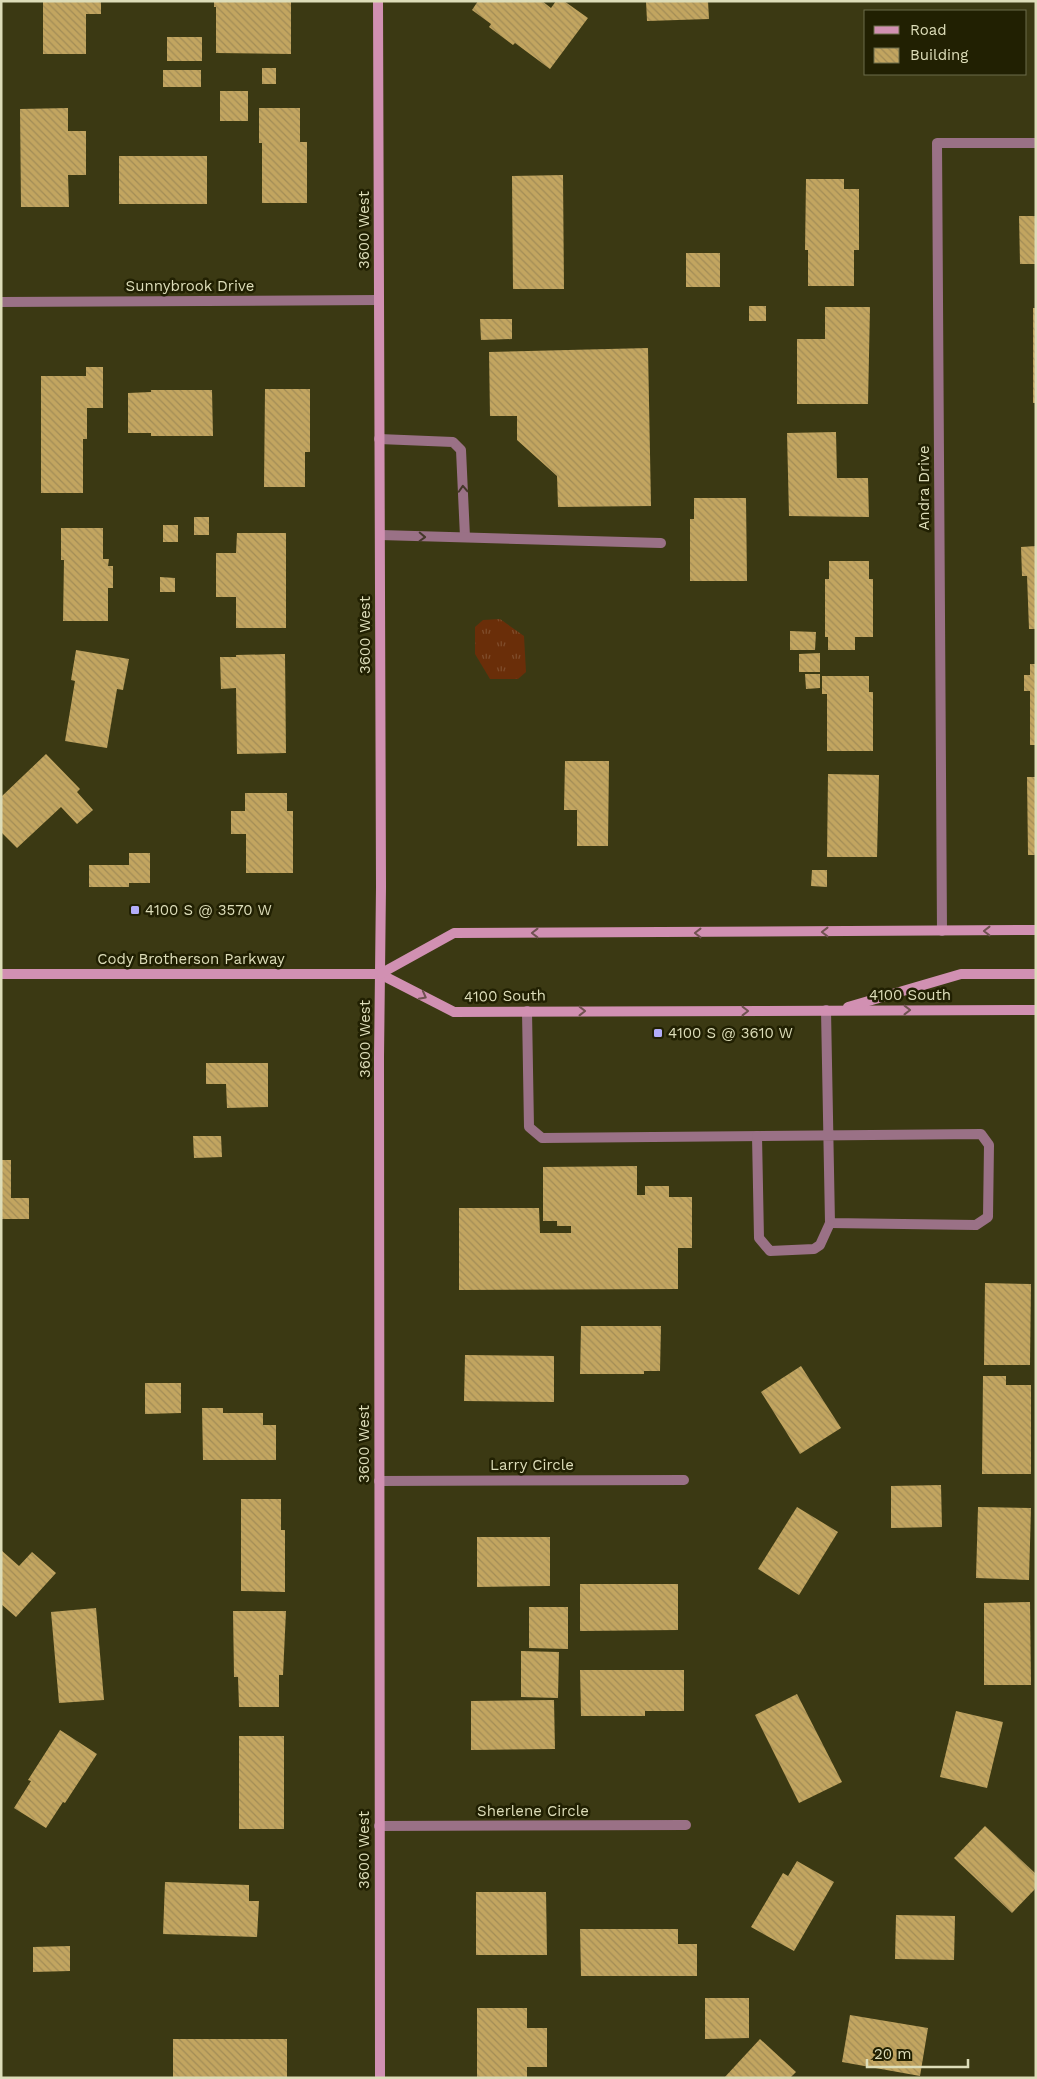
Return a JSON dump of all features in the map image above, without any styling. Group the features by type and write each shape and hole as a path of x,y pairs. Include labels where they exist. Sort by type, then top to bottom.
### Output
{"street":[{"name":"3600 West","path":"378,1 380,2078"},
{"name":"Andra Drive","path":"942,931 937,143 1036,143"},
{"name":"Sunnybrook Drive","path":"1,302 379,300"},
{"path":"379,440 453,442 461,450 465,537"},
{"path":"380,535 661,543"},
{"path":"380,974 454,934 1036,930"},
{"name":"Cody Brotherson Parkway","path":"1,974 380,974"},
{"name":"4100 South","path":"380,974 454,1012 1036,1010"},
{"path":"757,1136 758,1238 770,1251 814,1250 820,1245 830,1224 827,1135 830,1010 961,974 1036,974"},
{"path":"528,1011 529,1127 542,1138 981,1134 989,1145 988,1217 976,1225 830,1224"},
{"name":"Larry Circle","path":"379,1481 684,1480"},
{"name":"Sherlene Circle","path":"379,1826 686,1825"}],"green space":[{"path":"500,619 524,636 526,672 518,679 490,679 475,654 475,627 483,620"}],"building":[{"path":"43,1 101,1 101,14 86,14 86,54 43,54"},
{"path":"214,1 291,1 291,54 216,53 216,7 214,7"},
{"path":"478,1 542,1 551,8 556,1 564,1 588,18 550,69 515,43 513,45 489,27 491,24 472,10"},
{"path":"646,1 708,1 709,19 647,21"},
{"path":"167,37 202,37 202,61 167,61"},
{"path":"262,68 276,68 276,84 262,84"},
{"path":"163,70 201,70 201,87 163,87"},
{"path":"220,91 248,91 248,121 220,121"},
{"path":"68,108 68,131 86,131 86,175 68,175 69,207 21,207 20,109"},
{"path":"259,108 300,108 300,142 307,142 307,203 262,203 262,143 259,143"},
{"path":"119,156 207,156 207,204 119,204"},
{"path":"563,175 564,289 513,289 512,176"},
{"path":"806,179 844,179 844,189 859,189 859,250 854,250 854,286 808,286 808,250 805,250"},
{"path":"1019,216 1036,216 1036,264 1020,264"},
{"path":"686,253 720,253 720,287 686,287"},
{"path":"749,306 766,306 766,321 749,321"},
{"path":"825,307 870,307 868,404 797,404 797,339 825,339"},
{"path":"1033,308 1036,308 1036,403 1033,403"},
{"path":"480,319 512,319 512,339 481,340"},
{"path":"648,348 651,506 558,507 557,476 517,440 517,416 490,416 489,352"},
{"path":"86,367 103,367 103,408 87,408 87,439 83,439 83,493 41,493 41,376 86,376"},
{"path":"265,389 310,389 310,452 305,452 305,487 264,487"},
{"path":"151,390 212,390 213,436 151,436 151,433 128,433 128,393 151,392"},
{"path":"836,432 837,478 868,478 869,517 789,516 787,433"},
{"path":"694,498 746,498 747,581 690,581 690,519 694,519"},
{"path":"194,517 209,517 209,535 194,535"},
{"path":"163,525 178,525 178,542 163,542"},
{"path":"61,528 103,528 103,559 109,559 108,566 113,566 113,588 108,588 108,621 63,621 64,560 61,560"},
{"path":"237,533 286,533 286,628 236,628 236,597 216,597 216,553 236,553"},
{"path":"1036,546 1036,629 1029,629 1027,576 1022,576 1021,547"},
{"path":"829,561 869,561 869,579 873,579 873,637 855,637 855,650 828,650 828,637 825,637 825,579 829,579"},
{"path":"160,577 175,578 175,592 160,592"},
{"path":"790,631 816,632 815,650 790,650"},
{"path":"76,650 129,659 123,690 117,689 107,748 65,741 75,681 71,680"},
{"path":"820,653 820,672 799,672 799,654"},
{"path":"285,654 286,753 237,754 236,688 221,689 220,657"},
{"path":"1030,664 1036,664 1036,745 1030,745 1030,691 1024,691 1024,675 1030,675"},
{"path":"805,674 820,674 820,688 806,689"},
{"path":"822,676 869,676 869,692 873,692 873,751 827,751 827,694 822,694"},
{"path":"46,754 80,789 77,792 93,810 77,824 61,807 17,848 1,832 1,797"},
{"path":"565,761 609,761 608,846 577,846 577,810 564,810"},
{"path":"828,774 879,775 877,857 827,857"},
{"path":"1027,777 1036,777 1036,855 1028,855"},
{"path":"245,793 287,793 287,811 293,811 293,873 246,873 246,834 231,834 231,811 245,811"},
{"path":"129,853 150,853 150,883 129,883 129,887 89,887 89,865 129,865"},
{"path":"812,870 827,870 827,887 811,886"},
{"path":"206,1063 268,1063 268,1107 227,1108 226,1084 206,1084"},
{"path":"193,1136 221,1136 222,1157 194,1158"},
{"path":"1,1160 11,1160 11,1198 29,1198 29,1219 1,1219"},
{"path":"637,1166 637,1195 645,1195 645,1186 669,1186 669,1197 692,1197 692,1248 678,1248 678,1289 459,1290 459,1208 539,1208 540,1233 571,1233 571,1226 557,1226 557,1221 543,1221 543,1167"},
{"path":"985,1283 1031,1284 1030,1365 984,1365"},
{"path":"581,1326 661,1326 660,1371 644,1371 644,1374 580,1374"},
{"path":"465,1355 554,1356 554,1402 464,1401"},
{"path":"801,1366 841,1428 800,1454 761,1392"},
{"path":"983,1376 1006,1376 1006,1385 1031,1385 1031,1474 982,1474"},
{"path":"145,1383 181,1383 181,1413 145,1414"},
{"path":"202,1408 223,1408 223,1413 263,1413 263,1425 276,1425 276,1460 203,1460"},
{"path":"941,1485 942,1527 891,1528 891,1486"},
{"path":"241,1499 281,1499 281,1530 285,1530 285,1592 241,1591"},
{"path":"797,1507 838,1532 799,1595 758,1569"},
{"path":"978,1507 1031,1508 1029,1580 976,1578"},
{"path":"477,1537 550,1537 550,1586 477,1587"},
{"path":"1,1550 19,1566 32,1552 56,1573 16,1617 1,1604"},
{"path":"580,1584 678,1584 678,1630 580,1631"},
{"path":"1030,1602 1031,1685 984,1685 984,1603"},
{"path":"529,1607 568,1607 568,1649 529,1648"},
{"path":"96,1608 104,1700 59,1703 51,1612"},
{"path":"233,1611 286,1611 283,1675 279,1675 279,1707 239,1707 238,1677 234,1677"},
{"path":"521,1651 559,1652 558,1698 521,1697"},
{"path":"580,1670 684,1670 684,1711 645,1711 645,1716 581,1716"},
{"path":"797,1694 842,1782 799,1803 755,1715"},
{"path":"554,1700 555,1749 471,1750 471,1701"},
{"path":"956,1711 1003,1722 987,1788 940,1777"},
{"path":"60,1730 97,1754 46,1828 14,1808 31,1781 28,1780"},
{"path":"239,1736 284,1736 284,1829 239,1829"},
{"path":"985,1826 1036,1874 1036,1888 1012,1913 954,1858"},
{"path":"797,1861 834,1882 794,1951 751,1927 783,1873 788,1876"},
{"path":"165,1882 249,1885 249,1901 259,1901 257,1937 163,1934"},
{"path":"476,1892 546,1892 547,1955 476,1955"},
{"path":"896,1915 955,1916 954,1960 895,1959"},
{"path":"580,1929 678,1929 678,1944 697,1944 697,1976 581,1976"},
{"path":"70,1946 70,1971 33,1972 33,1947"},
{"path":"705,1998 749,1998 749,2038 705,2039"},
{"path":"477,2008 527,2008 527,2028 547,2028 547,2067 527,2067 527,2078 477,2078"},
{"path":"850,2015 928,2028 920,2076 842,2062"},
{"path":"173,2039 287,2039 287,2078 173,2078"},
{"path":"760,2039 796,2072 790,2078 724,2078"}],"place":[{"name":"4100 S @ 3570 W","path":"135,910"},
{"name":"4100 S @ 3610 W","path":"658,1033"}]}
